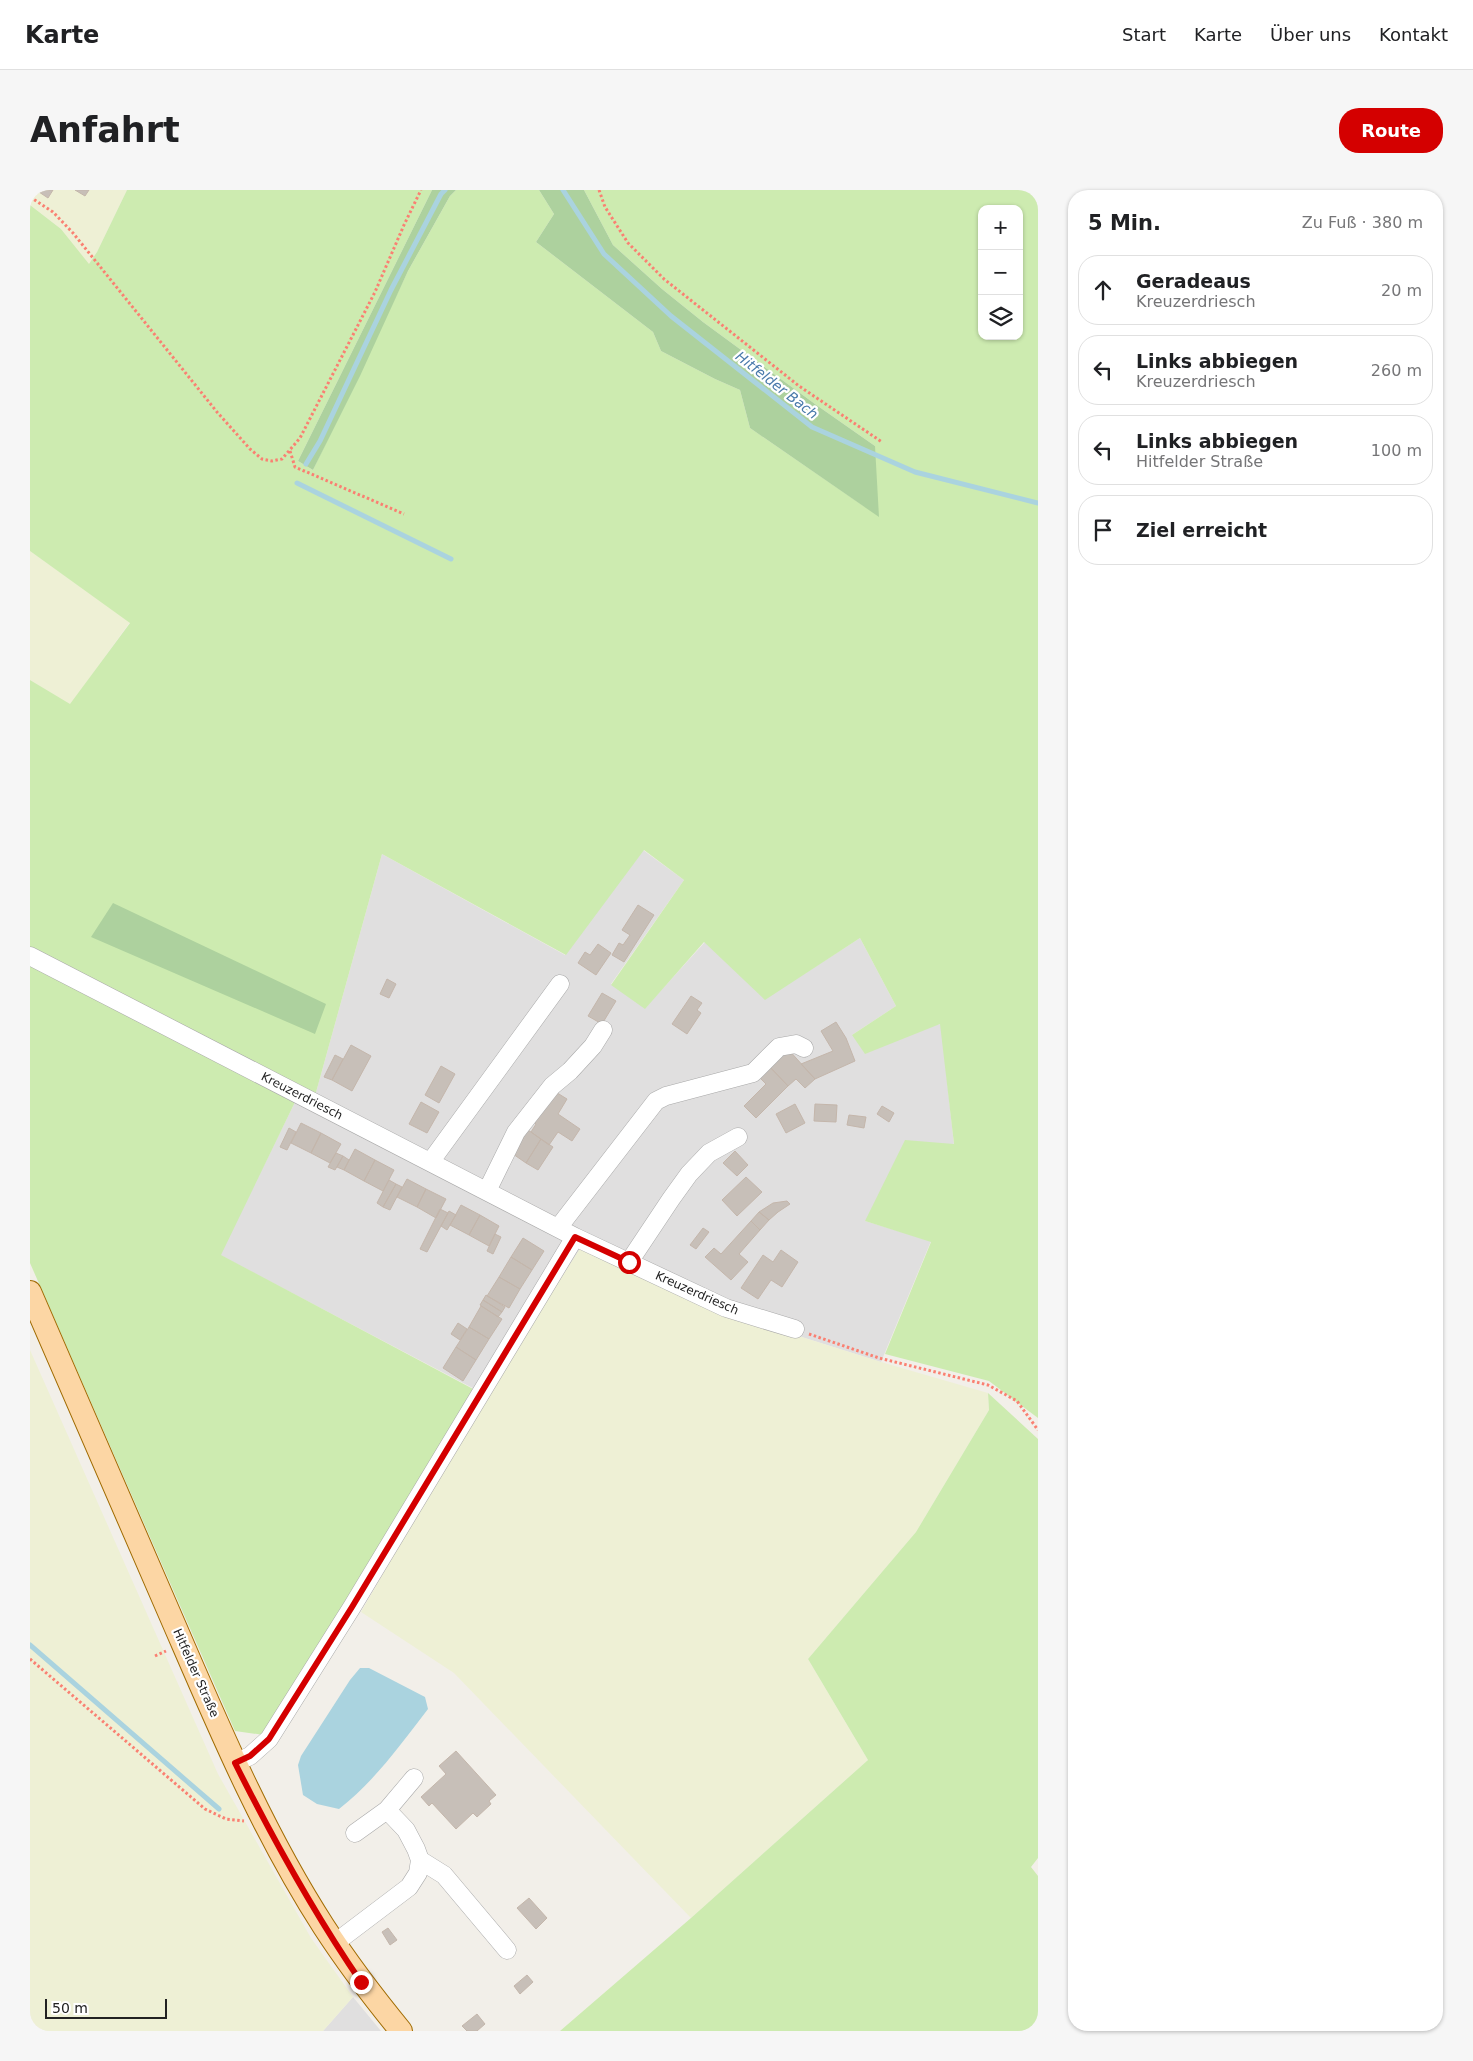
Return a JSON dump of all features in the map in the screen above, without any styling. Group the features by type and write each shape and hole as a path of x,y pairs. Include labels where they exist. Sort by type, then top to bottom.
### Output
{"main road":[{"name":"Hitfelder Straße","path":"30,1292 235,1763 292,1872 334,1943 361,1982 402,2031"}],"street":[{"name":"Kreuzerdriesch","path":"30,956 431,1161 575,1237 726,1308 795,1329"},
{"path":"431,1161 560,984"},
{"path":"487,1191 516,1132 552,1086 593,1046 603,1030"},
{"path":"558,1228 656,1101 666,1096 753,1073 779,1047 796,1044 804,1048"},
{"path":"629,1262 670,1199 689,1174 709,1153 738,1137"},
{"path":"235,1763 250,1756 269,1739 362,1590 575,1237"},
{"path":"355,1833 387,1810 414,1778"},
{"path":"387,1810 406,1830 420,1860 444,1875 507,1950"},
{"path":"334,1943 409,1887 418,1873 420,1860"}],"path":[{"path":"30,198 53,212 93,256 250,449 262,459 272,461 282,459 300,438 375,292 404,225 422,190"},
{"path":"600,190 605,207 628,243 664,279 800,386 882,442"},
{"path":"289,450 295,467 404,514"},
{"path":"795,1329 879,1358 988,1385 1017,1401 1038,1430"},
{"path":"30,1659 205,1809 226,1819 249,1822"}],"shaded area":[{"path":"643,850 684,880 611,984 645,1008 705,942 765,999 860,938 896,1006 852,1035 941,1024 954,1145 865,1221 931,1241 881,1362 725,1313 486,1395 220,1255 296,1100 315,1096 382,854 565,955"},
{"path":"353,1997 381,2031 323,2031"}],"green space":[{"path":"30,190 127,190 89,265 61,229 30,205"},
{"path":"127,190 432,190 298,461 313,470 408,271 450,196 456,190 539,190 554,214 536,242 653,332 661,351 740,390 750,428 865,507 875,446 703,322 662,289 613,245 584,190 1038,190 1038,1418 989,1381 885,1354 931,1242 865,1221 905,1140 954,1144 940,1024 865,1054 852,1035 896,1006 860,938 765,1000 704,942 645,1009 611,985 684,880 644,850 566,955 382,854 315,1096 30,951 30,680 70,704 130,623 30,551 30,205 61,229 89,264 97,252"},
{"path":"432,190 456,190 450,196 408,271 360,376 313,470 298,461"},
{"path":"539,190 584,190 613,245 662,289 703,322 875,446 879,517 750,428 740,390 661,351 653,332 536,242 554,214"},
{"path":"30,551 130,622 70,705 30,680"},
{"path":"113,903 326,1004 315,1034 91,937"},
{"path":"30,965 296,1100 221,1255 475,1390 264,1735 235,1731 30,1263"},
{"path":"581,1247 725,1313 988,1393 989,1410 916,1532 808,1659 868,1760 691,1918 454,1673 361,1612 486,1395"},
{"path":"30,1350 218,1774 311,1938 353,1997 323,2031 30,2031"},
{"path":"988,1393 1038,1439 1038,1858 1031,1867 1038,1876 1038,2031 560,2031 691,1918 868,1760 808,1659 916,1532 989,1410"}],"water":[{"path":"360,1668 369,1668 425,1697 428,1709 386,1762 352,1798 339,1809 317,1804 303,1795 298,1765 301,1756 350,1680"}],"building":[{"path":"36,190 53,190 48,198"},
{"path":"75,190 89,190 85,196"},
{"path":"638,905 654,915 624,962 612,955 619,943 623,945 630,935 622,930"},
{"path":"598,944 611,953 596,975 578,963 585,952 590,955"},
{"path":"387,979 396,984 389,998 380,994"},
{"path":"602,993 616,1001 602,1024 588,1016"},
{"path":"691,996 702,1003 697,1010 701,1013 687,1034 672,1024"},
{"path":"836,1022 846,1038 855,1061 815,1079 801,1064 833,1051 821,1031"},
{"path":"351,1045 371,1056 352,1091 332,1080"},
{"path":"787,1048 815,1079 805,1088 796,1079 788,1086 768,1065"},
{"path":"335,1055 343,1059 332,1080 324,1077"},
{"path":"441,1066 455,1074 439,1103 425,1095"},
{"path":"769,1066 788,1086 756,1118 744,1106 766,1084 759,1077"},
{"path":"554,1091 567,1099 558,1114 580,1129 572,1141 558,1132 549,1145 531,1132 536,1124 534,1122"},
{"path":"421,1102 439,1112 427,1133 409,1124"},
{"path":"795,1104 805,1123 786,1133 776,1114"},
{"path":"815,1104 837,1105 836,1122 814,1121"},
{"path":"882,1106 894,1113 889,1122 877,1114"},
{"path":"849,1115 866,1117 864,1128 847,1125"},
{"path":"301,1123 321,1133 311,1153 291,1143"},
{"path":"289,1128 296,1132 287,1150 280,1147"},
{"path":"528,1130 541,1139 526,1163 513,1154"},
{"path":"321,1133 341,1144 330,1163 311,1153"},
{"path":"541,1139 553,1147 538,1170 526,1163"},
{"path":"355,1149 375,1160 364,1181 344,1170"},
{"path":"735,1151 748,1165 737,1176 723,1163"},
{"path":"336,1153 343,1156 335,1170 328,1167"},
{"path":"343,1156 349,1160 344,1170 337,1167"},
{"path":"375,1160 394,1170 383,1191 364,1181"},
{"path":"746,1177 762,1192 737,1216 722,1200"},
{"path":"407,1179 426,1189 417,1207 397,1197"},
{"path":"389,1180 396,1184 383,1207 377,1203"},
{"path":"396,1184 402,1187 390,1210 383,1207"},
{"path":"426,1189 446,1199 436,1218 417,1207"},
{"path":"787,1201 790,1204 769,1220 759,1212 773,1203"},
{"path":"461,1205 480,1215 469,1235 450,1225"},
{"path":"440,1209 448,1213 427,1252 420,1249"},
{"path":"449,1211 456,1215 447,1230 441,1226"},
{"path":"759,1212 769,1220 760,1230 751,1221"},
{"path":"480,1215 499,1226 489,1246 469,1235"},
{"path":"751,1221 760,1230 739,1254 748,1262 731,1280 705,1257 714,1248 721,1254"},
{"path":"703,1228 709,1232 696,1249 690,1245"},
{"path":"495,1234 501,1237 493,1254 487,1251"},
{"path":"523,1238 544,1251 532,1270 511,1257"},
{"path":"781,1250 798,1262 782,1287 771,1280 758,1299 741,1288 763,1255 773,1262"},
{"path":"511,1257 532,1270 520,1289 499,1277"},
{"path":"499,1277 520,1289 509,1308 487,1296"},
{"path":"486,1295 505,1307 502,1312 483,1300"},
{"path":"483,1300 502,1312 498,1317 480,1305"},
{"path":"481,1306 502,1319 489,1339 469,1327"},
{"path":"458,1323 467,1329 460,1340 451,1334"},
{"path":"469,1327 489,1339 476,1360 456,1347"},
{"path":"456,1347 476,1360 463,1381 443,1368"},
{"path":"456,1751 496,1795 489,1801 491,1804 477,1817 473,1813 456,1829 432,1803 429,1806 421,1797 446,1774 439,1766"},
{"path":"529,1898 547,1918 536,1929 517,1908"},
{"path":"388,1928 397,1940 390,1945 382,1932"},
{"path":"527,1975 533,1982 520,1994 514,1986"},
{"path":"477,2014 485,2024 477,2031 467,2031 462,2026"}],"waterway":[{"path":"306,464 320,441 391,290 441,194 445,190"},
{"name":"Hitfelder Bach","path":"563,190 604,254 671,316 812,427 915,472 1038,503"},
{"path":"297,483 451,559"},
{"path":"30,1645 219,1809"}],"route":[{"path":"361,1982 323,1926 292,1872 235,1763 250,1756 269,1739 352,1607 575,1237 629,1262"}]}
